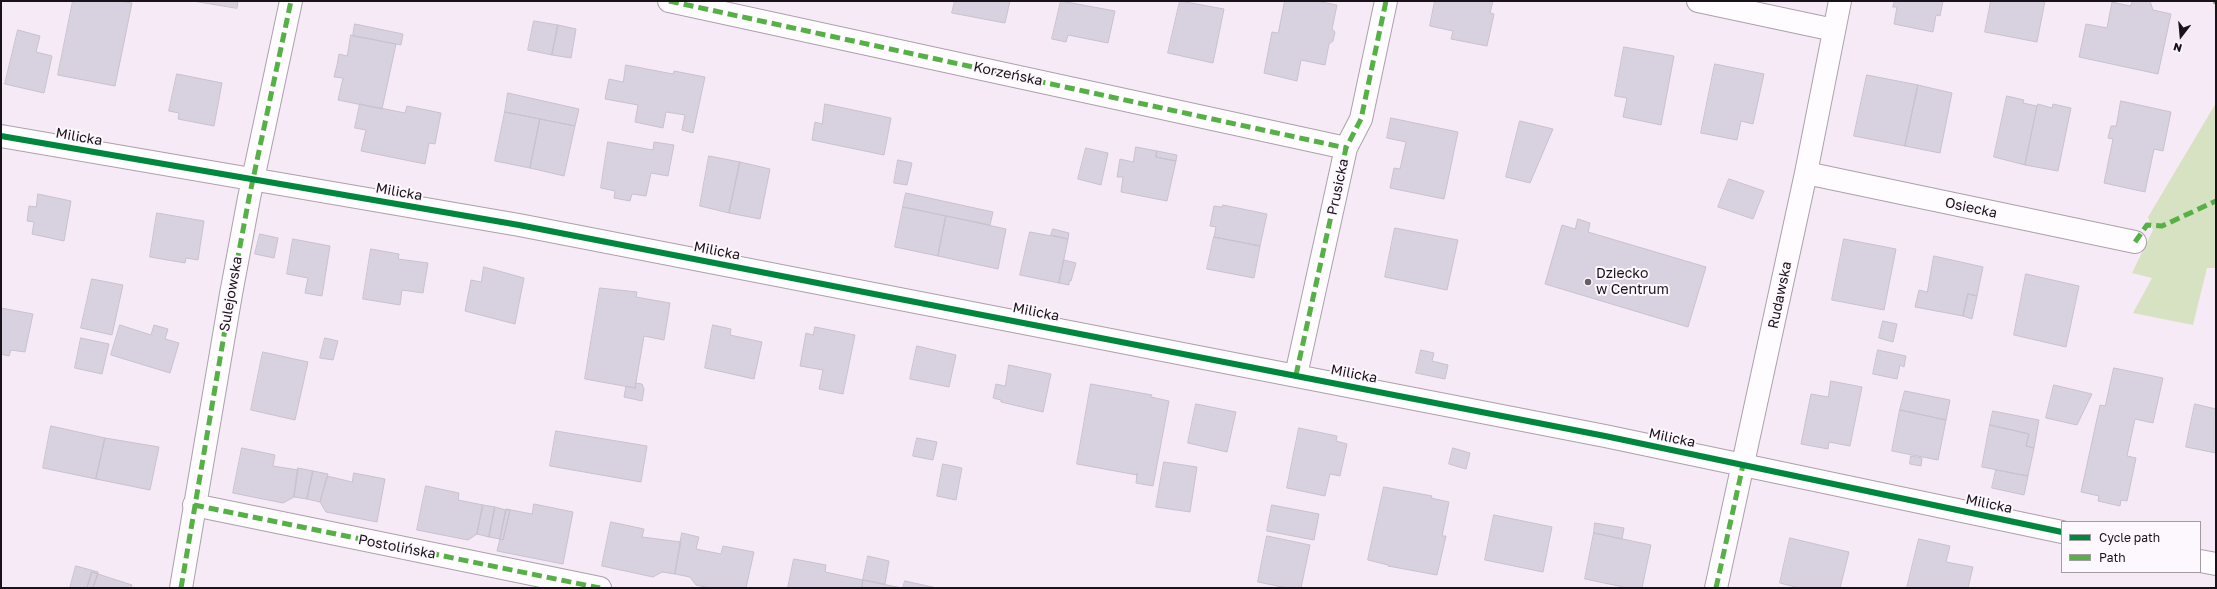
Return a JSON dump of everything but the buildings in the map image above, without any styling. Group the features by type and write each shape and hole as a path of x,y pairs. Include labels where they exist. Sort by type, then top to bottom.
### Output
{"street":[{"name":"Sulejowska","path":"181,588 194,505 253,179 291,1"},
{"name":"Korzeńska","path":"669,1 1346,148"},
{"name":"Prusicka","path":"1296,375 1346,148 1361,119 1386,1"},
{"path":"1698,1 1834,30"},
{"name":"Rudawska","path":"1716,588 1744,466 1806,173 1840,1"},
{"name":"Milicka","path":"1,136 519,225 1296,375 2061,532"},
{"name":"Osiecka","path":"1806,173 2135,242"},
{"name":"Postolińska","path":"194,505 600,588"},
{"path":"2201,561 2216,564"}],"green space":[{"path":"2216,103 2216,268 2207,268 2193,325 2133,313 2152,278 2132,273 2153,230 2148,217"}],"marked path":[{"path":"181,588 231,294 249,198 291,1"},
{"path":"669,1 1346,148"},
{"path":"1296,375 1346,148 1361,119 1386,1"},
{"path":"2135,242 2147,225 2162,226 2216,201"},
{"path":"1716,588 1743,465"},
{"path":"194,505 600,588"}],"cycle path":[{"path":"1,136 519,225 1605,436 2061,532"}],"place":[{"name":"Dziecko w Centrum","path":"1588,282"}]}
